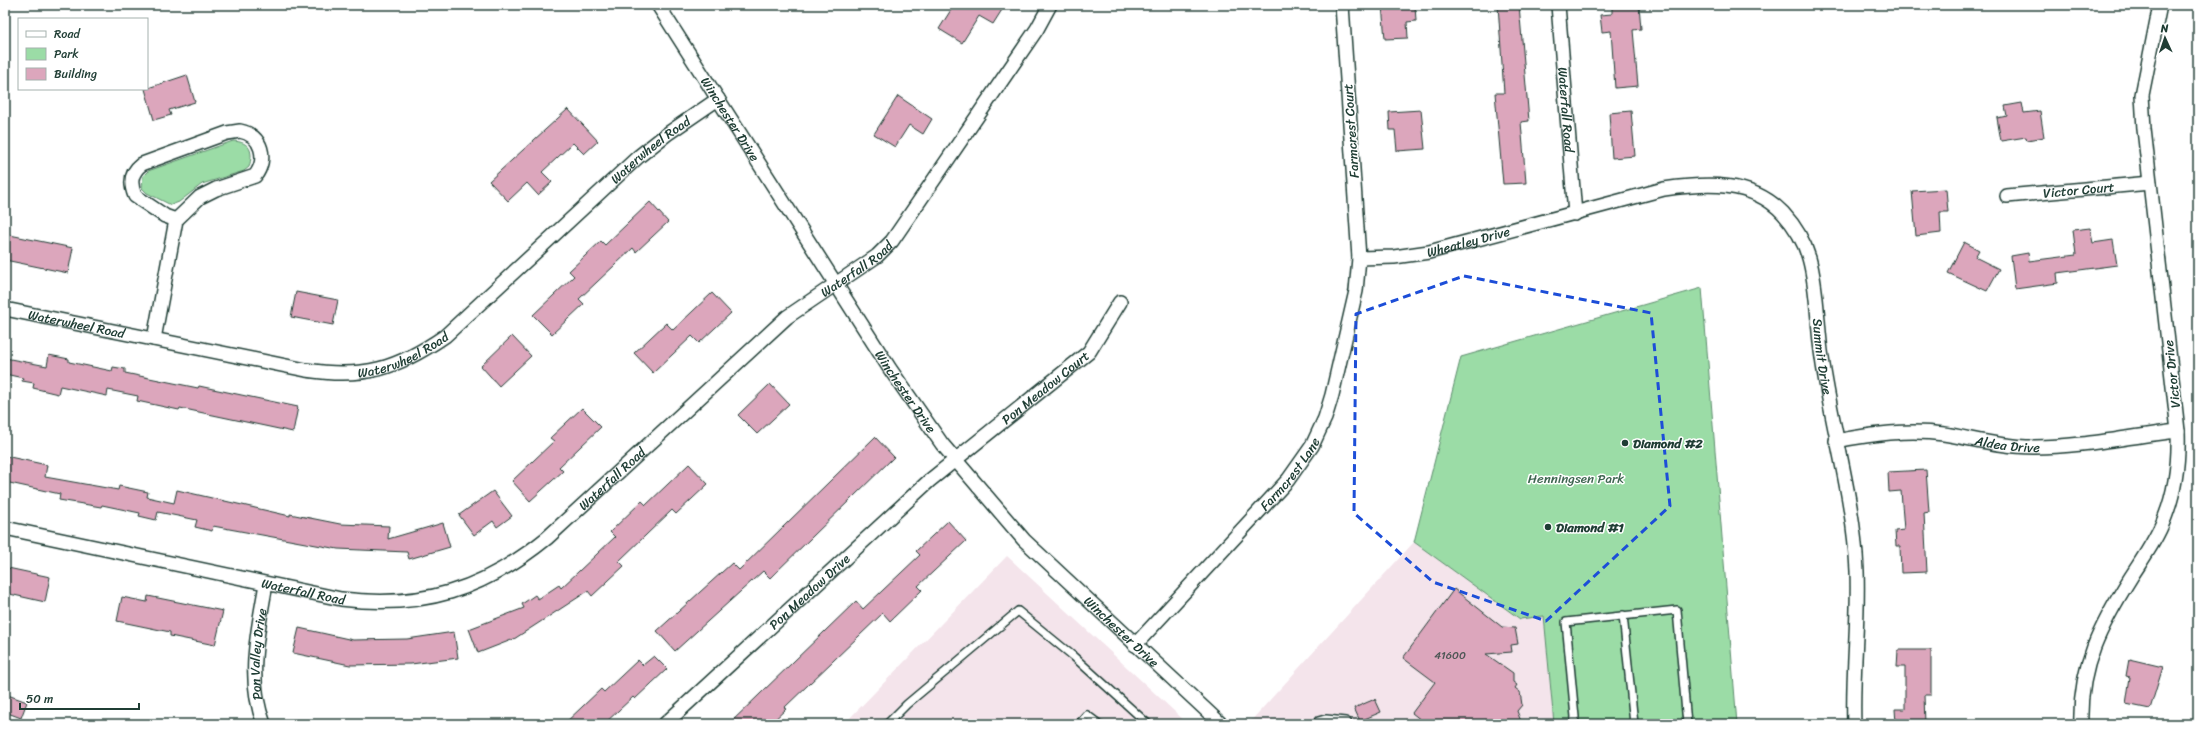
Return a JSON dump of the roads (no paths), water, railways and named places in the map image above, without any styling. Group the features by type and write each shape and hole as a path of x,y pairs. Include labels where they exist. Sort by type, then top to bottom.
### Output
{"street":[{"name":"Winchester Drive","path":"658,5 890,369 955,460 1024,540 1221,724"},
{"name":"Waterfall Road","path":"5,528 341,599 387,602 413,600 446,594 495,575 522,558 547,538 786,317 877,256 902,228 1037,29 1050,5"},
{"name":"Farmcrest Court","path":"1342,5 1359,258"},
{"name":"Waterfall Road","path":"1558,5 1575,214"},
{"name":"Victor Drive","path":"2081,724 2082,689 2090,653 2100,630 2152,545 2165,518 2176,477 2178,431 2144,129 2142,95 2160,5"},
{"name":"Waterwheel Road","path":"5,309 323,373 362,372 399,363 420,353 445,336 638,157 667,134 718,99"},
{"path":"154,339 176,220 200,197 216,189 255,176 262,162 258,142 254,136 240,131 228,133 142,164 136,168 132,180 135,196 165,216 176,220"},
{"name":"Victor Court","path":"2007,196 2150,183"},
{"name":"Summit Drive","path":"1575,214 1664,189 1692,185 1715,184 1759,194 1771,202 1794,225 1809,259 1821,358 1852,521 1857,569 1854,724"},
{"name":"Wheatley Drive","path":"1359,258 1394,257 1429,252 1575,214"},
{"name":"Farmcrest Lane","path":"1135,645 1288,480 1312,446 1325,418 1332,395 1356,291 1359,258"},
{"name":"Pon Meadow Court","path":"955,460 1089,352 1120,302"},
{"name":"Aldea Drive","path":"1836,441 1874,434 1916,432 1944,434 2001,446 2034,447 2178,431"},
{"name":"Pon Meadow Drive","path":"665,724 929,481 955,460"},
{"name":"Pon Valley Drive","path":"264,724 254,690 253,675 254,654 266,584"},
{"path":"1319,724 1326,722 1345,724"}],"lane":[{"path":"1574,724 1575,717 1566,622 1677,610 1688,724"},
{"path":"887,724 907,704 1018,611 1073,656 1148,724"},
{"path":"1623,616 1634,724"},
{"path":"1078,724 1087,715 1099,724"}],"place":[{"name":"Diamond #2","path":"1625,443"},
{"name":"Diamond #1","path":"1548,527"}],"park label":[{"name":"Henningsen Park","path":"1576,478"}]}
